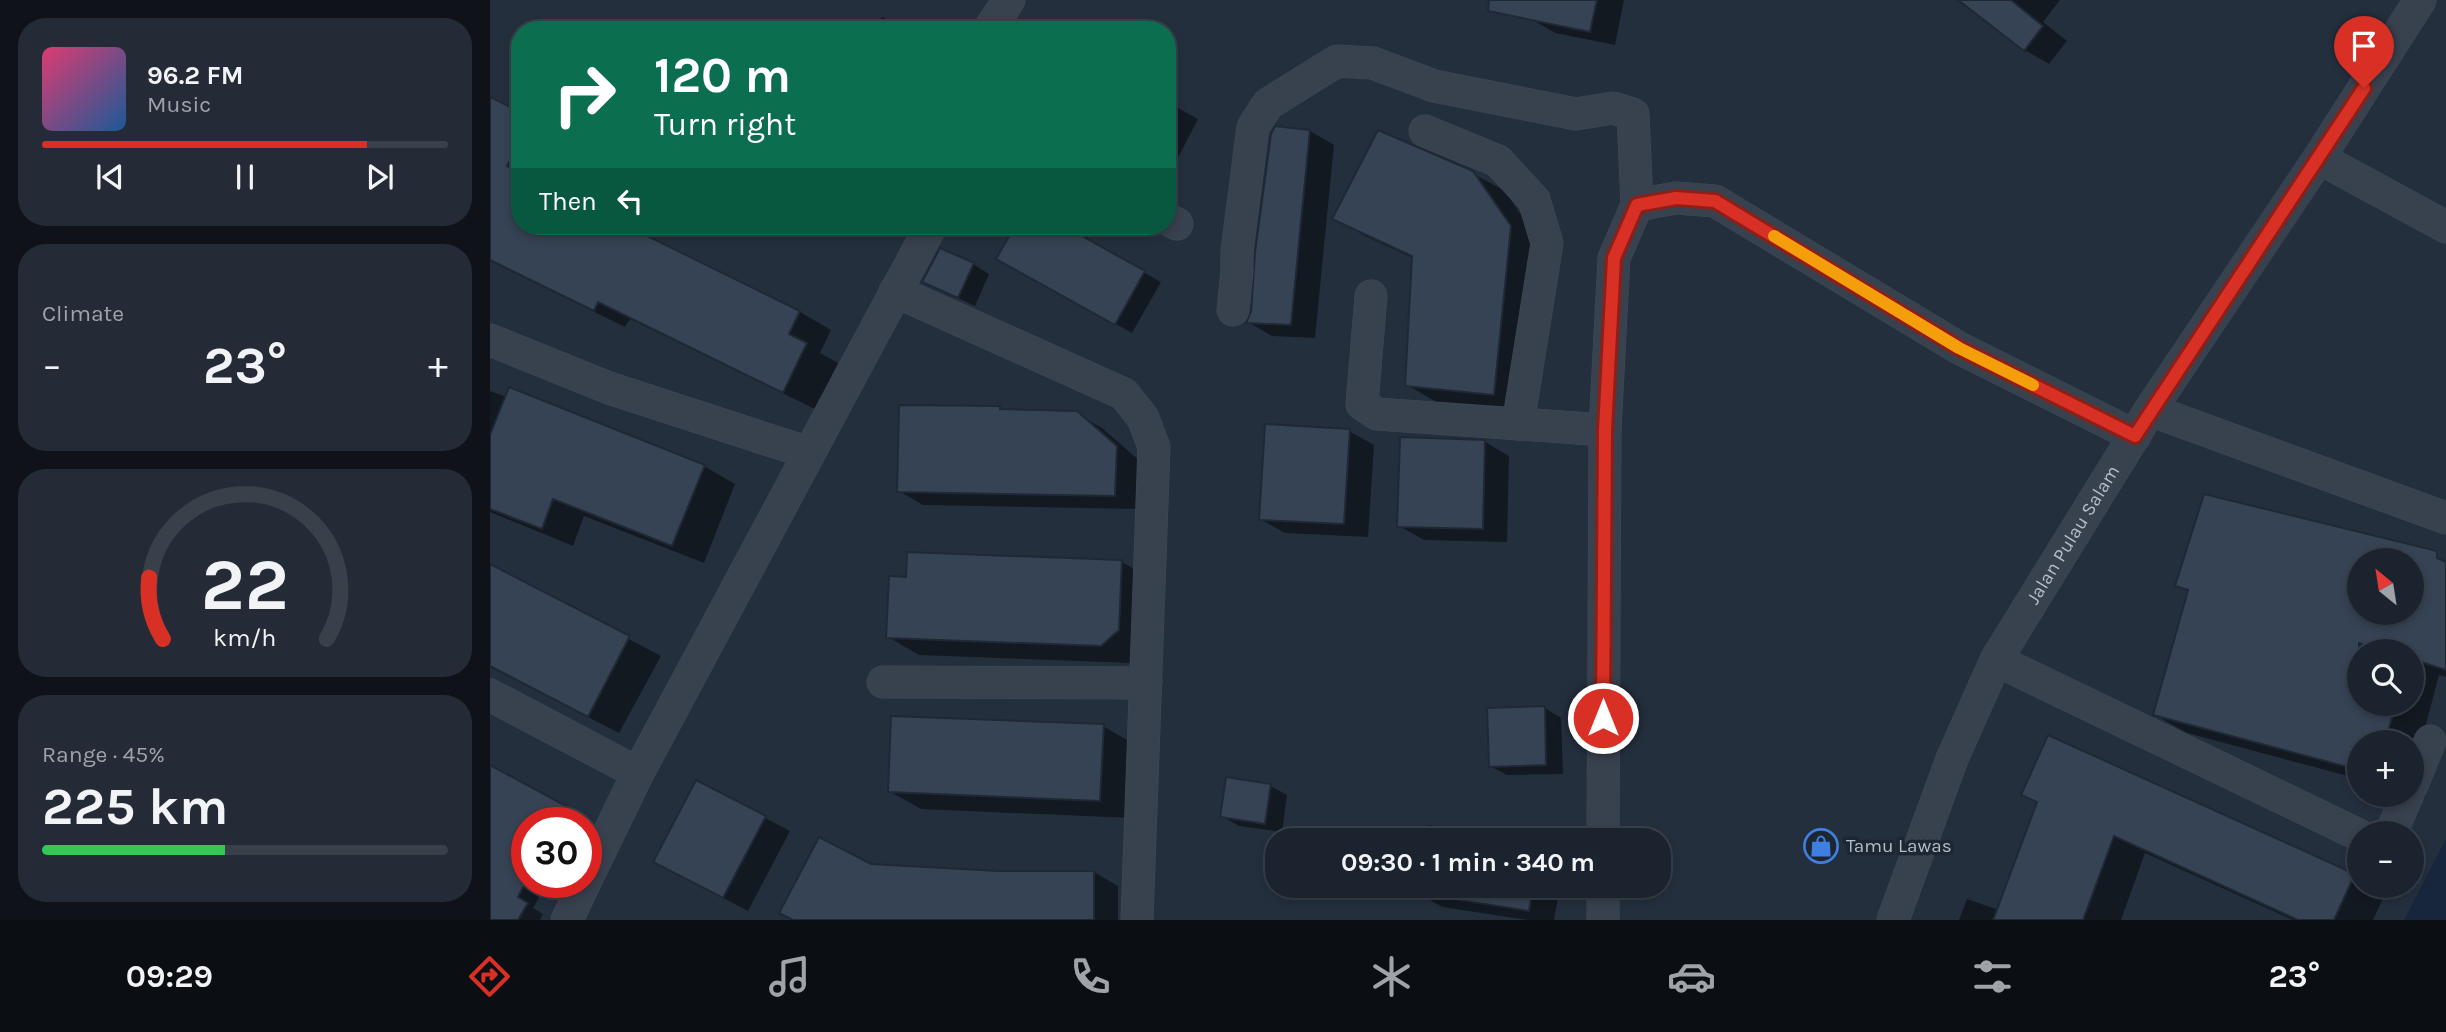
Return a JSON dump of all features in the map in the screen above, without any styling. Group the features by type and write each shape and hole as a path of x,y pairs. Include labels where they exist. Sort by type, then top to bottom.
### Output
{"street":[{"path":"995,21 1009,0"},
{"name":"Jalan Pulau Salam","path":"1893,920 1952,759 1996,660 2143,423 2420,0"},
{"path":"1233,310 1237,251 1253,127 1268,104 1337,61 1373,63 1434,86 1576,114 1613,108 1633,114 1637,205 1614,258 1605,430 1603,828"},
{"path":"1425,131 1498,161 1534,200 1541,217 1547,243 1518,424"},
{"path":"2319,158 2446,227"},
{"path":"1637,205 1676,198 1715,201 1959,348 2143,423 2446,518"},
{"path":"602,848 638,773 926,235"},
{"path":"895,291 1124,394 1143,418 1154,447 1137,920"},
{"path":"1371,296 1362,404 1377,414 1605,430"},
{"path":"490,340 609,387 809,453"},
{"path":"1996,660 2347,829"},
{"path":"883,682 1146,683"},
{"path":"490,695 638,773"},
{"path":"2424,757 2431,741"},
{"path":"567,920 578,898"},
{"path":"1603,898 1603,920"}],"water":[{"path":"2446,839 2446,920 2404,920 2415,898 2424,898 2424,881"}],"building":[{"path":"1489,0 1597,0 1590,32 1488,11"},
{"path":"1958,0 2011,0 2043,26 2024,51"},
{"path":"490,97 511,108 511,158 507,166 511,168 511,235 645,235 800,311 789,334 807,343 783,393 598,302 594,311 490,260"},
{"path":"1275,126 1310,130 1291,325 1246,323 1251,312 1255,252 1271,134"},
{"path":"1378,130 1473,171 1511,226 1494,395 1405,386 1412,256 1332,219"},
{"path":"1010,235 1080,235 1145,271 1115,325 996,259"},
{"path":"940,248 974,263 958,298 922,282"},
{"path":"509,387 705,465 672,546 553,499 542,529 490,509 490,435"},
{"path":"899,405 1000,406 1000,409 1077,411 1117,446 1115,496 897,492"},
{"path":"1265,424 1350,429 1344,524 1259,520"},
{"path":"1400,437 1485,440 1483,529 1397,527"},
{"path":"2204,494 2437,551 2437,558 2446,562 2446,670 2424,663 2424,639 2347,639 2347,716 2393,716 2388,730 2347,730 2347,767 2153,715 2188,590 2175,586"},
{"path":"907,552 1122,560 1119,630 1101,646 886,638 889,576 906,577"},
{"path":"490,564 630,636 588,717 490,666"},
{"path":"1545,706 1546,765 1489,767 1487,708"},
{"path":"891,716 1104,724 1100,801 888,792"},
{"path":"2048,735 2347,870 2347,892 2334,920 2298,920 2114,836 2083,920 1993,920 2037,802 2021,795"},
{"path":"490,765 566,806 511,807 511,898 520,898 528,903 518,920 490,920"},
{"path":"1226,777 1271,784 1265,824 1220,817"},
{"path":"696,780 766,816 723,898 653,862"},
{"path":"819,837 871,864 998,871 1094,871 1094,920 793,920 779,913"},
{"path":"1453,898 1531,898 1529,911"}],"slow traffic":[{"path":"1774,236 1959,348 2033,385"}],"place":[{"name":"Tamu Lawas","path":"1821,846"}],"route":[{"path":"1603,718 1605,430 1614,258 1637,205 1676,198 1715,201 1959,348 2135,436 2364,88"}]}
